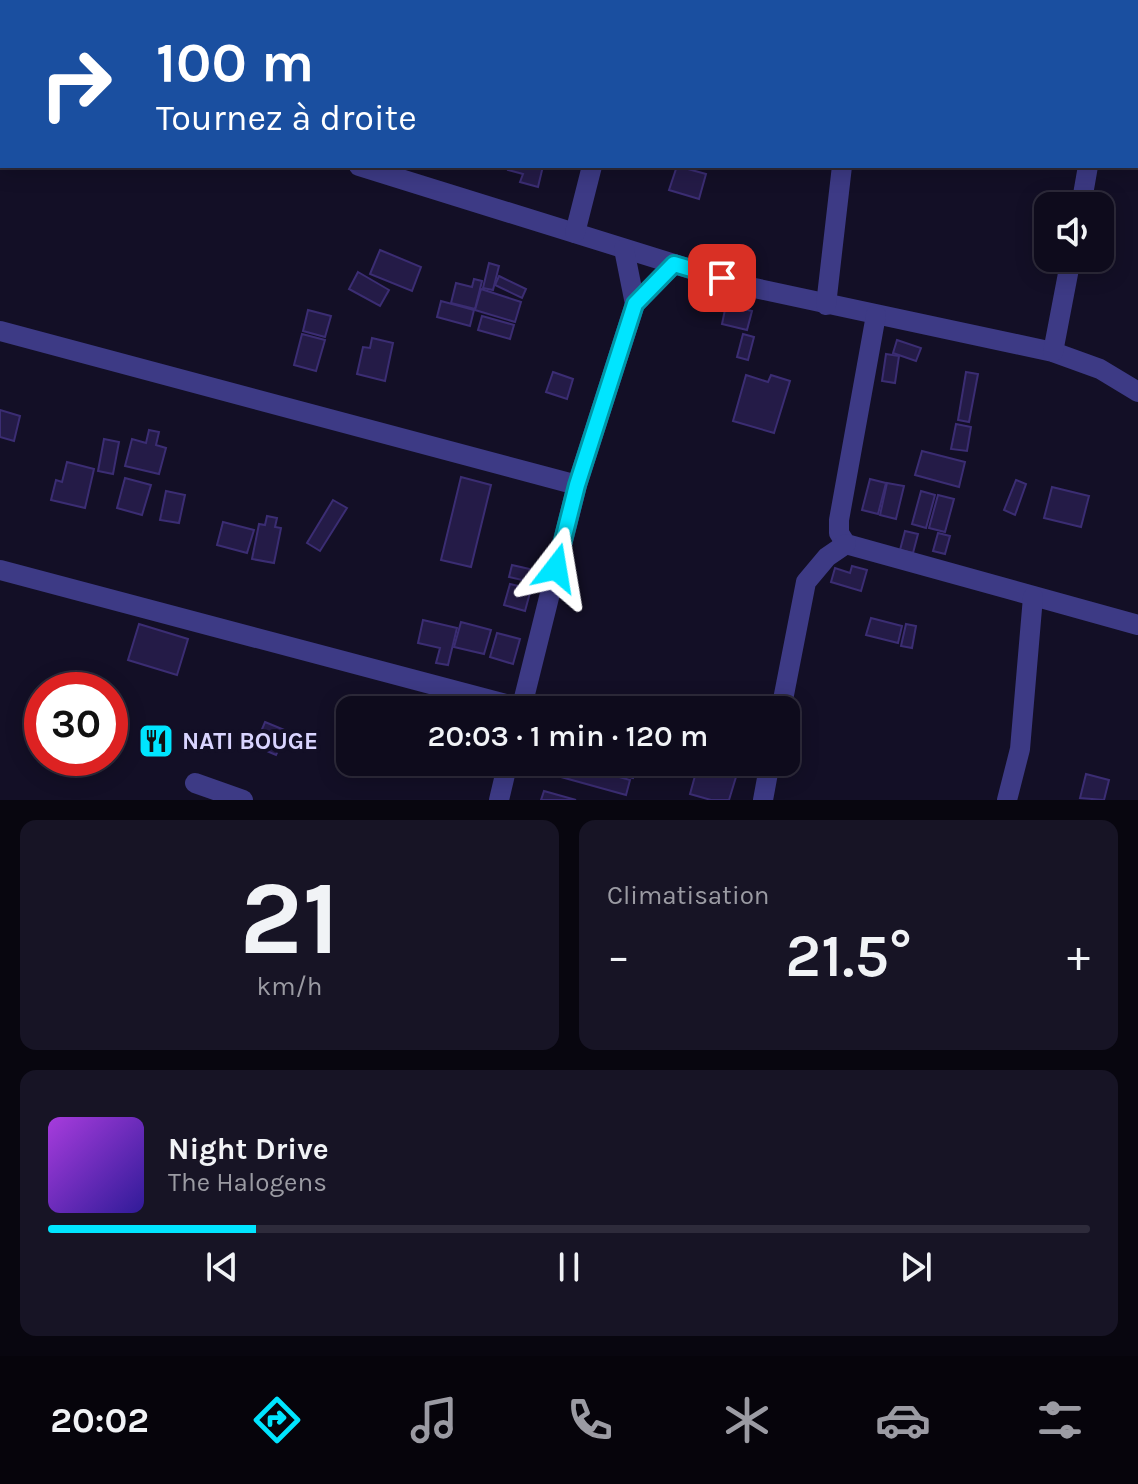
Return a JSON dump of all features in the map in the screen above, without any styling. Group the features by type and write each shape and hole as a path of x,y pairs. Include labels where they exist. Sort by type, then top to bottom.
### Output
{"street":[{"path":"365,168 745,286 1053,352 1100,369 1138,392"},
{"path":"575,233 591,168"},
{"path":"826,305 842,168"},
{"path":"1083,192 1088,168"},
{"path":"624,249 635,304"},
{"path":"524,696 577,485 635,304 674,264"},
{"path":"1053,352 1068,272"},
{"path":"876,315 839,520 839,533 846,544 1138,625"},
{"path":"0,331 577,485"},
{"path":"784,696 806,582 827,557 846,544"},
{"path":"0,570 472,696"},
{"path":"1007,800 1020,749 1033,597"},
{"path":"499,800 505,776"},
{"path":"763,800 767,776"},
{"path":"195,783 243,800"}],"building":[{"path":"543,168 538,187 520,182 523,174 508,170"},
{"path":"676,168 706,174 699,199 669,190"},
{"path":"380,250 421,267 412,291 370,274"},
{"path":"489,263 499,266 493,290 483,288"},
{"path":"358,272 389,290 380,306 349,289"},
{"path":"499,276 526,289 522,298 495,285"},
{"path":"474,279 482,281 475,309 451,303 456,283 472,287"},
{"path":"481,289 521,302 515,322 475,310"},
{"path":"441,301 474,310 470,326 437,317"},
{"path":"726,305 752,311 747,330 722,324"},
{"path":"308,310 331,316 325,337 303,331"},
{"path":"482,316 514,325 510,339 478,330"},
{"path":"302,334 325,340 316,371 294,365"},
{"path":"743,334 754,337 748,360 737,357"},
{"path":"372,338 393,343 385,381 357,374 363,347 370,348"},
{"path":"897,340 921,348 916,361 893,353"},
{"path":"886,354 899,356 895,383 882,381"},
{"path":"553,372 573,379 567,399 546,392"},
{"path":"966,372 978,374 969,422 958,420"},
{"path":"746,375 768,382 771,375 790,381 774,433 733,421"},
{"path":"0,410 20,416 14,441 0,437"},
{"path":"956,424 971,427 967,451 951,449"},
{"path":"149,430 159,432 156,445 166,448 159,474 125,466 132,439 146,443"},
{"path":"104,439 119,442 113,474 98,471"},
{"path":"922,451 965,462 959,487 915,475"},
{"path":"67,462 94,469 85,508 51,500 56,480 62,482"},
{"path":"461,477 491,485 471,567 441,560"},
{"path":"125,478 151,485 142,515 117,508"},
{"path":"870,479 886,483 878,514 862,510"},
{"path":"1016,480 1026,484 1015,515 1004,510"},
{"path":"887,483 904,486 896,519 880,515"},
{"path":"1052,487 1089,496 1081,527 1044,518"},
{"path":"166,491 185,495 179,523 160,520"},
{"path":"921,491 935,495 926,528 912,524"},
{"path":"938,495 954,499 945,532 929,528"},
{"path":"333,500 347,508 320,551 307,543"},
{"path":"267,516 277,518 275,527 281,528 274,563 252,559 259,524 265,525"},
{"path":"223,522 254,530 247,553 217,545"},
{"path":"905,531 918,534 913,553 900,550"},
{"path":"938,533 950,536 945,554 933,551"},
{"path":"512,565 534,570 531,582 509,577"},
{"path":"852,566 867,570 861,591 831,582 835,568 850,573"},
{"path":"510,584 531,589 525,611 504,605"},
{"path":"871,618 902,626 898,643 866,635"},
{"path":"423,620 457,628 448,665 436,663 440,648 418,643"},
{"path":"461,622 491,630 484,654 454,647"},
{"path":"139,624 188,639 177,675 128,660"},
{"path":"906,624 916,626 912,648 901,646"},
{"path":"497,633 520,639 513,664 490,657"},
{"path":"265,722 287,731 276,755 255,746"},
{"path":"1086,774 1109,780 1104,800 1080,798"},
{"path":"616,776 630,780 626,795 561,777"},
{"path":"695,776 736,777 729,800 711,800 690,794"},
{"path":"544,791 576,800 541,800"}],"place":[{"name":"NATI BOUGE","path":"156,741"}],"route":[{"path":"556,568 577,485 635,304 674,264 722,278"}]}
